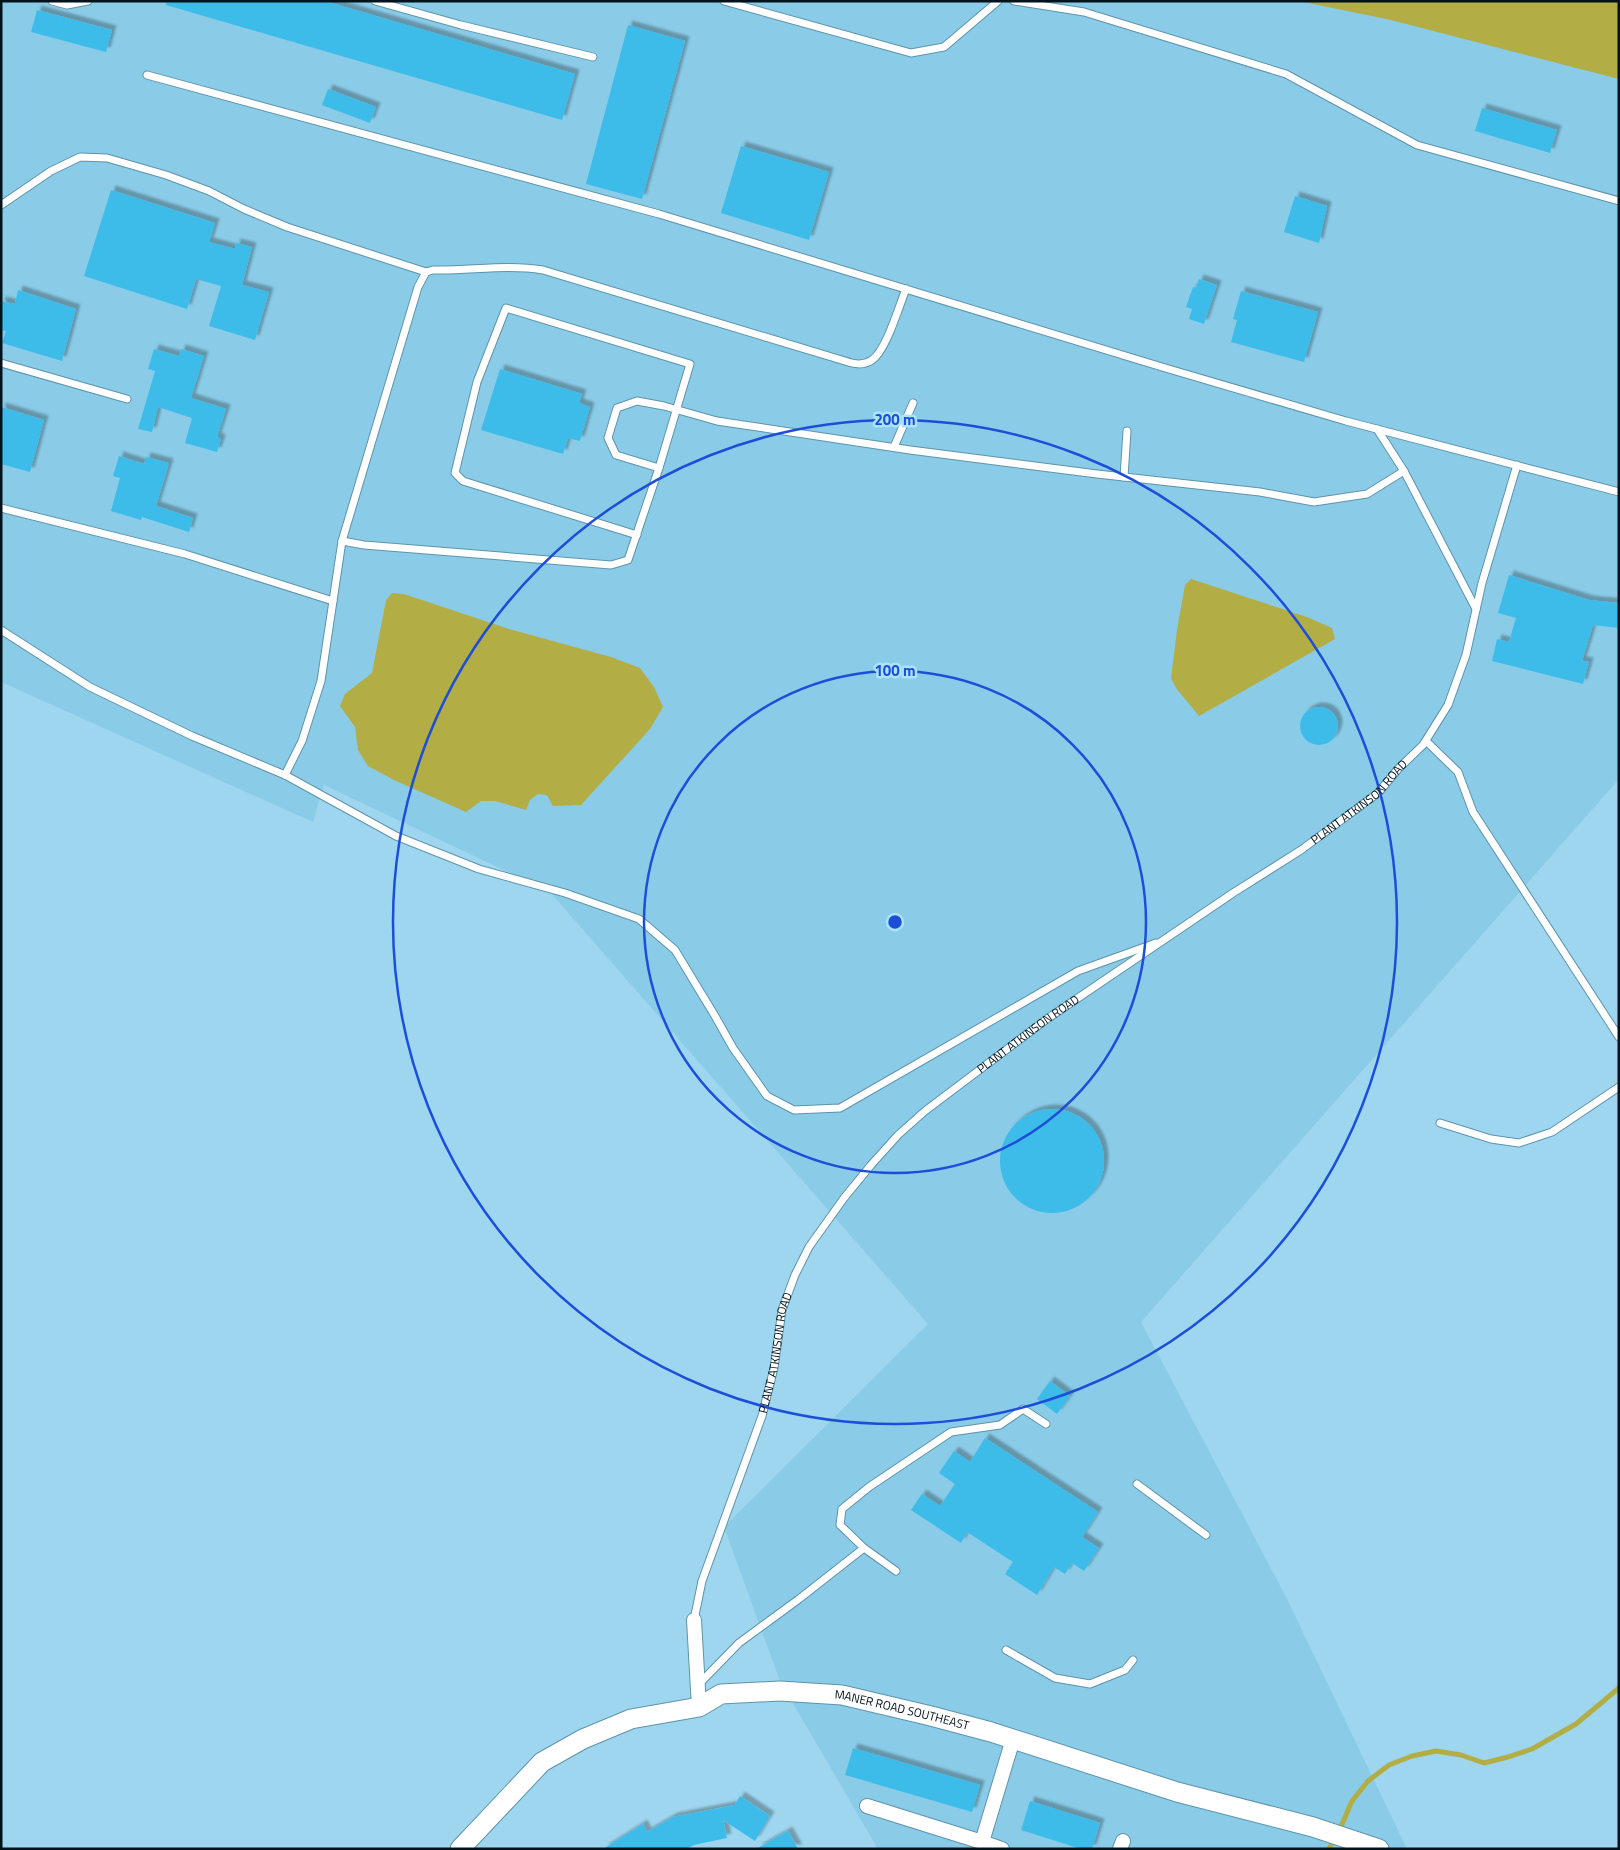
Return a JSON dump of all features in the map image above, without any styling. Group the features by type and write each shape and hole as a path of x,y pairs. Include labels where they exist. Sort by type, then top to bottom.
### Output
{"street":[{"name":"PLANT ATKINSON ROAD","path":"694,1620 699,1708"},
{"name":"MANER ROAD SOUTHEAST","path":"460,1849 542,1762 582,1739 631,1719 699,1708 721,1694 780,1692 842,1695 931,1716 1013,1739 1177,1792 1313,1827 1380,1849"},
{"path":"982,1842 1013,1739"},
{"path":"867,1806 1002,1849"}],"lane":[{"path":"52,1 67,5 88,1"},
{"path":"375,1 461,25 593,57"},
{"path":"724,1 910,53 944,47 998,1"},
{"path":"1014,1 1084,12 1286,74 1417,145 1619,201"},
{"path":"147,75 659,214 1162,367 1377,429 1619,492"},
{"path":"1,205 51,170 80,157 107,158 166,175 209,191 244,209 287,227 426,272 433,270 504,267 524,267 543,270 845,362 862,364 873,360 882,350 906,289"},
{"path":"285,775 302,741 321,681 342,541 418,287 426,272"},
{"path":"342,541 364,545 612,566 628,560 637,535 659,468 690,364 506,308 477,382 455,473 463,481 637,535"},
{"path":"1,363 126,399"},
{"path":"659,468 616,454 608,438 617,408 637,401 677,409 717,421 894,447 1124,477 1260,492 1314,502 1367,494 1404,471"},
{"path":"894,447 913,403"},
{"path":"1377,429 1404,471 1476,609"},
{"path":"1124,477 1127,431"},
{"name":"PLANT ATKINSON ROAD","path":"694,1620 702,1581 762,1416 774,1368 782,1310 795,1275 809,1247 844,1198 871,1165 898,1135 925,1111 1047,1019 1301,850 1378,793 1398,769 1426,741 1448,705 1466,655 1482,583 1517,465"},
{"path":"1,508 185,554 333,601"},
{"path":"1,630 90,687 192,736 285,775 396,836 480,869 565,893 639,919 675,950 732,1048 767,1096 794,1110 840,1108 1078,972 1166,940"},
{"path":"1426,741 1458,772 1473,812 1619,1037"},
{"path":"1440,1123 1491,1139 1518,1143 1552,1132 1619,1087"},
{"path":"896,1571 864,1548 840,1525 842,1509 869,1487 951,1432 1000,1425 1024,1409 1046,1424"},
{"path":"1137,1484 1206,1535"},
{"path":"698,1685 739,1644 864,1548"},
{"path":"1006,1650 1055,1678 1090,1684 1125,1670 1134,1660"}],"shaded area":[{"path":"1,1 1429,1 1619,56 1619,779 1141,1322 1286,1597 1407,1849 878,1849 780,1681 724,1527 928,1324 550,892 324,785 313,822 1,682"},
{"path":"1299,1 1619,1 1619,79 1391,20"},
{"path":"1191,579 1307,617 1332,628 1335,639 1199,716 1176,688 1171,678 1185,585"},
{"path":"392,593 404,594 509,629 611,657 640,668 654,687 663,707 650,729 581,805 553,806 547,795 538,794 530,800 526,810 495,801 481,801 466,812 394,780 368,766 358,750 355,727 340,706 345,694 372,673 386,600"}],"building":[{"path":"166,1 324,1 575,74 562,120 166,5"},
{"path":"37,10 112,30 106,52 31,32"},
{"path":"628,25 685,41 642,199 586,184"},
{"path":"328,89 376,107 370,123 322,105"},
{"path":"1482,108 1557,130 1550,153 1475,131"},
{"path":"741,146 829,172 809,240 721,213"},
{"path":"111,190 215,223 209,242 235,249 236,243 252,247 242,285 269,292 255,340 209,326 221,286 196,279 187,309 84,276"},
{"path":"1295,196 1327,206 1319,243 1284,232"},
{"path":"1199,279 1217,285 1204,324 1189,319 1192,309 1186,307 1193,287 1196,288"},
{"path":"18,290 76,309 62,361 2,343 6,331 1,330 1,301 15,304"},
{"path":"1241,291 1318,312 1304,362 1231,342 1237,320 1233,319"},
{"path":"154,349 179,356 181,349 204,356 191,398 226,409 217,437 221,439 217,452 185,443 192,418 158,407 152,432 138,429 155,371 148,369"},
{"path":"500,369 582,394 579,403 590,407 580,441 568,438 563,454 481,430"},
{"path":"1,407 44,420 30,472 1,464"},
{"path":"119,456 144,464 146,457 169,463 156,506 193,518 189,532 142,517 141,520 111,511 120,478 113,476"},
{"path":"1509,575 1589,600 1619,603 1619,628 1593,625 1582,661 1589,662 1583,684 1492,661 1497,639 1509,642 1516,618 1498,613"},
{"path":"1319,707 1333,712 1338,726 1333,740 1319,745 1305,740 1300,726 1305,712"},
{"path":"1052,1109 1072,1113 1089,1124 1100,1141 1104,1161 1100,1181 1089,1198 1072,1209 1052,1213 1032,1209 1015,1198 1004,1181 1000,1161 1004,1141 1015,1124 1032,1113"},
{"path":"1050,1381 1070,1396 1057,1414 1037,1399"},
{"path":"985,1438 1098,1512 1082,1537 1099,1548 1084,1571 1072,1563 1065,1574 1054,1567 1037,1595 1005,1574 1013,1562 967,1532 961,1543 911,1510 922,1494 940,1506 955,1484 939,1473 954,1451 970,1462"},
{"path":"853,1748 980,1785 972,1812 845,1775"},
{"path":"740,1796 770,1816 755,1841 723,1820 727,1838 694,1845 687,1849 603,1849 643,1824 647,1832 673,1817 735,1805"},
{"path":"1030,1801 1100,1823 1092,1849 1081,1849 1021,1830"},
{"path":"788,1831 798,1849 756,1849"}],"waterway":[{"path":"1339,1831 1352,1801 1368,1781 1389,1765 1412,1756 1436,1751 1461,1755 1484,1763 1532,1749 1576,1724 1619,1688"},
{"path":"1329,1849 1335,1838"}]}
